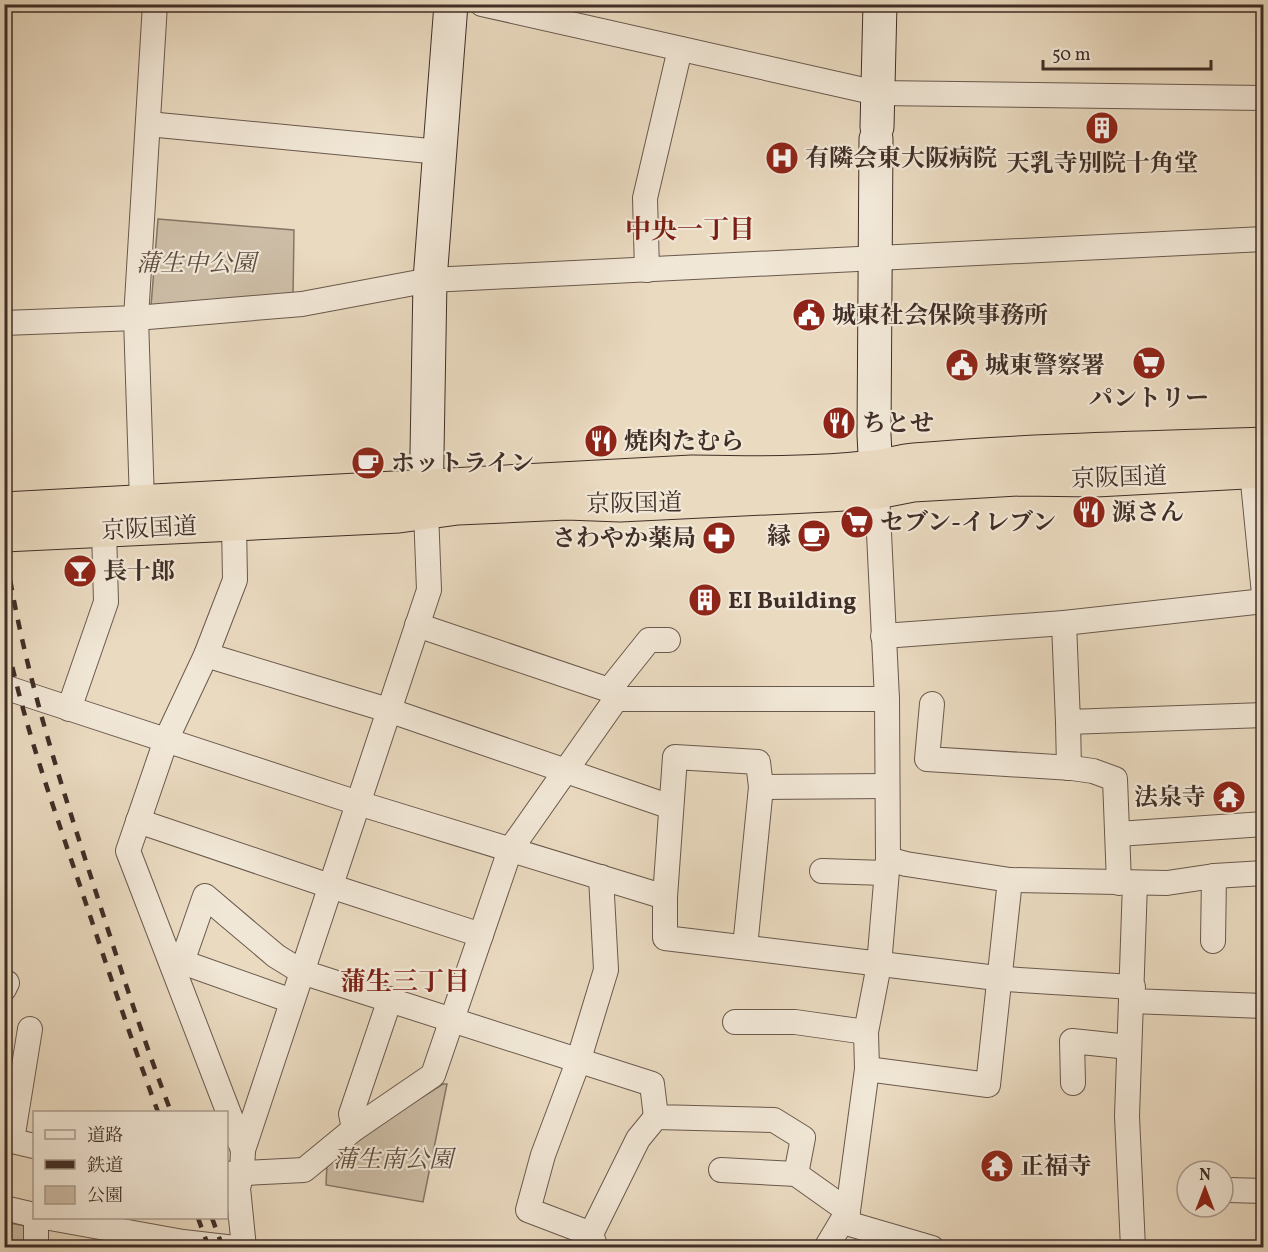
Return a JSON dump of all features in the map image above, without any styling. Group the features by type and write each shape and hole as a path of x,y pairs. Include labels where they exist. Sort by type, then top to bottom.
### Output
{"highway":[{"name":"京阪国道","path":"4,509 142,502 427,498 680,472 876,479 911,460 1051,452 1260,462"},
{"name":"京阪国道","path":"4,535 399,516 427,498"}],"street":[{"path":"142,502 136,318 155,4"},
{"path":"237,1165 429,590 427,498 430,280 451,4"},
{"path":"482,4 877,93 1263,98"},
{"path":"826,1248 845,1217 867,1069 866,1032 879,965 887,866 887,699 876,479 874,257 880,4"},
{"path":"647,270 645,198 680,49"},
{"path":"148,124 440,152"},
{"path":"4,323 136,318 302,304 430,280 1263,239"},
{"path":"1260,462 1263,594"},
{"path":"221,1111 177,963 128,851 166,740 206,655 235,580 234,524"},
{"path":"69,709 106,602 104,530"},
{"path":"883,636 1064,623 1263,601"},
{"path":"1064,623 1069,768"},
{"path":"417,625 613,695 887,699"},
{"path":"237,1165 304,1170 354,1129 434,1075 510,850 565,771 649,640 668,640"},
{"path":"206,655 388,710 670,807"},
{"path":"4,687 358,803 665,897"},
{"path":"932,704 927,759 1069,768 1093,771 1115,779 1118,834 1127,883 1132,994 1127,1116 1133,1248"},
{"path":"1068,722 1263,715"},
{"path":"745,947 761,787 758,762 675,758 670,807 665,938 998,979 1263,1006"},
{"path":"761,787 886,786"},
{"path":"138,821 481,934"},
{"path":"1118,834 1263,824"},
{"path":"822,871 906,864 1010,880 1127,883 1167,883 1214,876 1263,873"},
{"path":"1213,940 1214,876"},
{"path":"177,963 205,896 276,956 302,972 453,1019 578,1062 652,1084 656,1117 638,1139 593,1241 528,1210 543,1155 578,1062 606,970 601,877"},
{"path":"867,1069 988,1085 1010,880"},
{"path":"177,963 292,1001"},
{"path":"354,1129 351,1114 390,999"},
{"path":"735,1022 795,1022 866,1032"},
{"path":"17,1141 30,1029"},
{"path":"1073,1083 1072,1041 1129,1047"},
{"path":"656,1117 774,1120 803,1137 796,1174"},
{"path":"228,1135 237,1165 237,1188 244,1248"},
{"path":"721,1170 796,1174 845,1217 933,1248"},
{"path":"1235,1190 1263,1191"},
{"path":"4,1208 33,1215"},
{"path":"35,1219 36,1248"},
{"path":"56,1219 183,1242 235,1248"}],"green space":[{"name":"蒲生中公園","path":"158,219 294,230 293,297 151,306"},
{"name":"蒲生南公園","path":"443,1084 447,1084 423,1202 326,1185 327,1163 357,1138"},
{"path":"4,1222 31,1227 31,1247 5,1247"}],"railway":[{"path":"4,11 5,4"},
{"path":"4,541 19,627 40,712 120,968 171,1111"},
{"path":"4,628 18,691 46,783 158,1111"},
{"path":"198,1219 209,1248"},
{"path":"212,1219 223,1248"}],"place":[{"name":"天乳寺別院十角堂","path":"1102,128"},
{"name":"有隣会東大阪病院","path":"782,158"},
{"name":"城東社会保険事務所","path":"809,315"},
{"name":"パントリー","path":"1149,363"},
{"name":"城東警察署","path":"962,365"},
{"name":"ちとせ","path":"839,423"},
{"name":"焼肉たむら","path":"601,441"},
{"name":"ホットライン","path":"368,463"},
{"name":"源さん","path":"1089,512"},
{"name":"セブン-イレブン","path":"857,522"},
{"name":"縁","path":"814,536"},
{"name":"さわやか薬局","path":"719,538"},
{"name":"長十郎","path":"80,571"},
{"name":"EI Building","path":"705,600"},
{"name":"法泉寺","path":"1229,797"},
{"name":"正福寺","path":"997,1166"}],"district":[{"name":"中央一丁目","path":"690,229"},
{"name":"蒲生三丁目","path":"405,981"}]}
